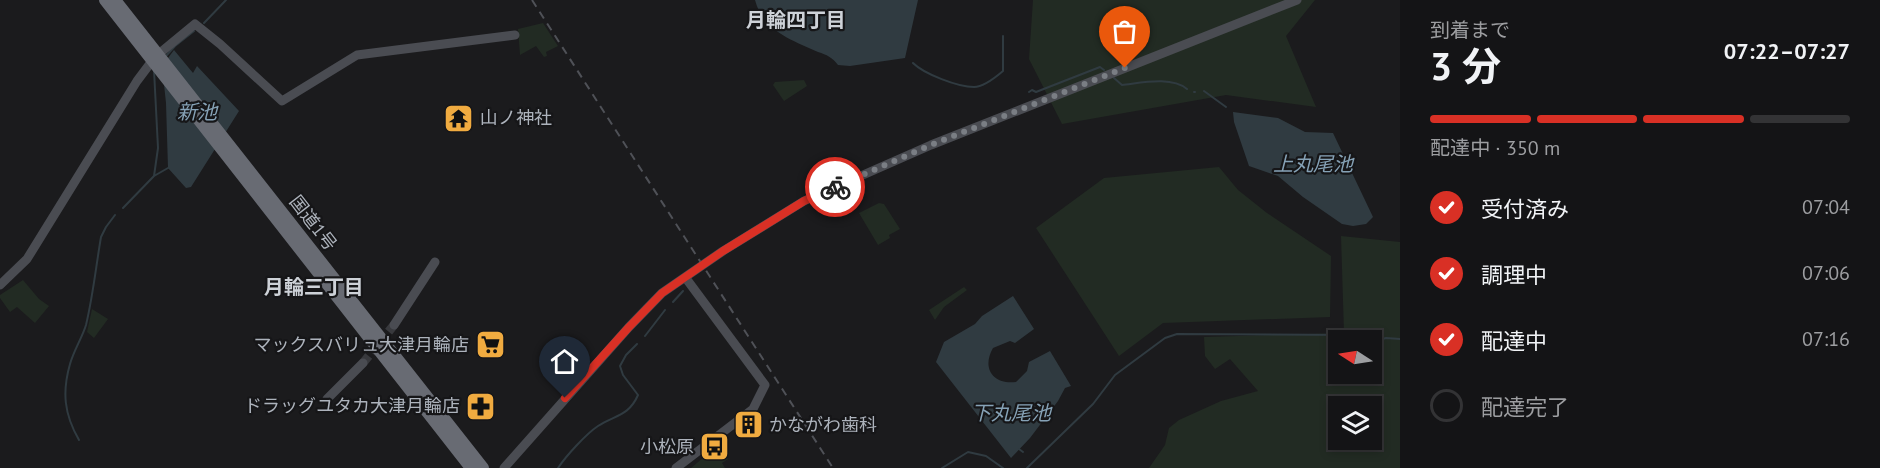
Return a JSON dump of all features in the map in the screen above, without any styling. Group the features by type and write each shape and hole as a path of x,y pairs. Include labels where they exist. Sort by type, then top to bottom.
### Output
{"highway":[{"name":"国道1号","path":"105,0 471,468"},
{"name":"国道1号","path":"115,0 483,468"}],"street":[{"path":"504,468 662,293 804,201 931,145 1297,0"},
{"path":"0,285 27,258 154,57 195,24 282,101 357,55 515,35"},
{"path":"394,325 435,262"},
{"path":"676,468 753,409 765,385 685,277"},
{"path":"327,399 363,363"}],"shaded area":[{"path":"1033,0 1315,0 1286,36 1316,107 1226,95 1062,124 1029,59"},
{"path":"543,23 558,46 546,52 547,56 544,57 536,46 520,55 518,29"},
{"path":"804,80 807,86 784,101 773,85 775,82"},
{"path":"1219,167 1238,190 1267,213 1331,256 1330,317 1163,323 1119,356 1036,228 1104,178"},
{"path":"879,203 884,204 900,229 878,245 859,213"},
{"path":"1341,236 1400,242 1400,468 1149,468 1165,445 1169,428 1179,420 1221,401 1258,391 1230,359 1215,369 1205,356 1204,337 1328,333 1328,384 1382,384 1382,330 1344,330"},
{"path":"23,280 39,299 49,306 35,323 17,307 10,312 0,298 0,295"},
{"path":"964,287 967,290 944,307 935,320 929,310"},
{"path":"92,309 108,319 94,338 87,332"},
{"path":"717,446 728,459 722,463 725,468 691,468"}],"water":[{"path":"755,0 918,0 905,58 850,66 838,65 829,57 780,33 765,20"},
{"name":"新池","path":"174,50 193,73 197,66 239,111 191,187 186,188 168,168 166,103 162,66"},
{"name":"上丸尾池","path":"1233,112 1278,118 1305,132 1333,133 1373,217 1366,224 1353,226 1342,224 1278,176 1249,166 1234,122"},
{"name":"下丸尾池","path":"1013,296 1034,329 1015,343 1010,341 993,348 988,363 992,374 1001,381 1016,382 1027,371 1029,362 1050,351 1071,386 1065,388 1030,438 1011,458 936,362 944,342 975,324 982,316"}],"waterway":[{"path":"204,23 226,0"},
{"path":"165,57 194,31"},
{"path":"913,63 942,79 959,85 978,87 1003,71 1003,36"},
{"path":"1029,92 1032,90 1036,92 1100,67 1104,70"},
{"path":"154,70 158,148 154,176"},
{"path":"1114,78 1122,85 1164,81 1187,89"},
{"path":"1204,91 1226,107"},
{"path":"123,208 154,176 168,168"},
{"path":"79,440 67,412 65,393 67,374 86,325 101,237 115,215"},
{"path":"673,302 683,291"},
{"path":"645,336 665,310"},
{"path":"1027,468 1093,404 1115,375 1165,338 1177,334 1349,335 1379,340 1400,339"},
{"path":"558,468 593,430 626,411 634,402 638,395 623,375 620,366 626,355 637,344"},
{"path":"1019,449 1023,452"},
{"path":"942,468 968,452 986,456 1003,468"}],"tunnel":[{"path":"363,363 394,325"}],"railway":[{"path":"532,0 833,468"}],"way so far":[{"path":"835,187 931,145 1125,68"}],"place":[{"name":"山ノ神社","path":"459,118"},
{"name":"マックスバリュ大津月輪店","path":"490,345"},
{"name":"ドラッグユタカ大津月輪店","path":"481,406"},
{"name":"かながわ歯科","path":"748,425"},
{"name":"小松原","path":"715,447"}],"district":[{"name":"月輪四丁目","path":"796,20"},
{"name":"月輪三丁目","path":"314,287"}],"route":[{"path":"565,398 662,293 723,251 804,201 835,187"}]}
